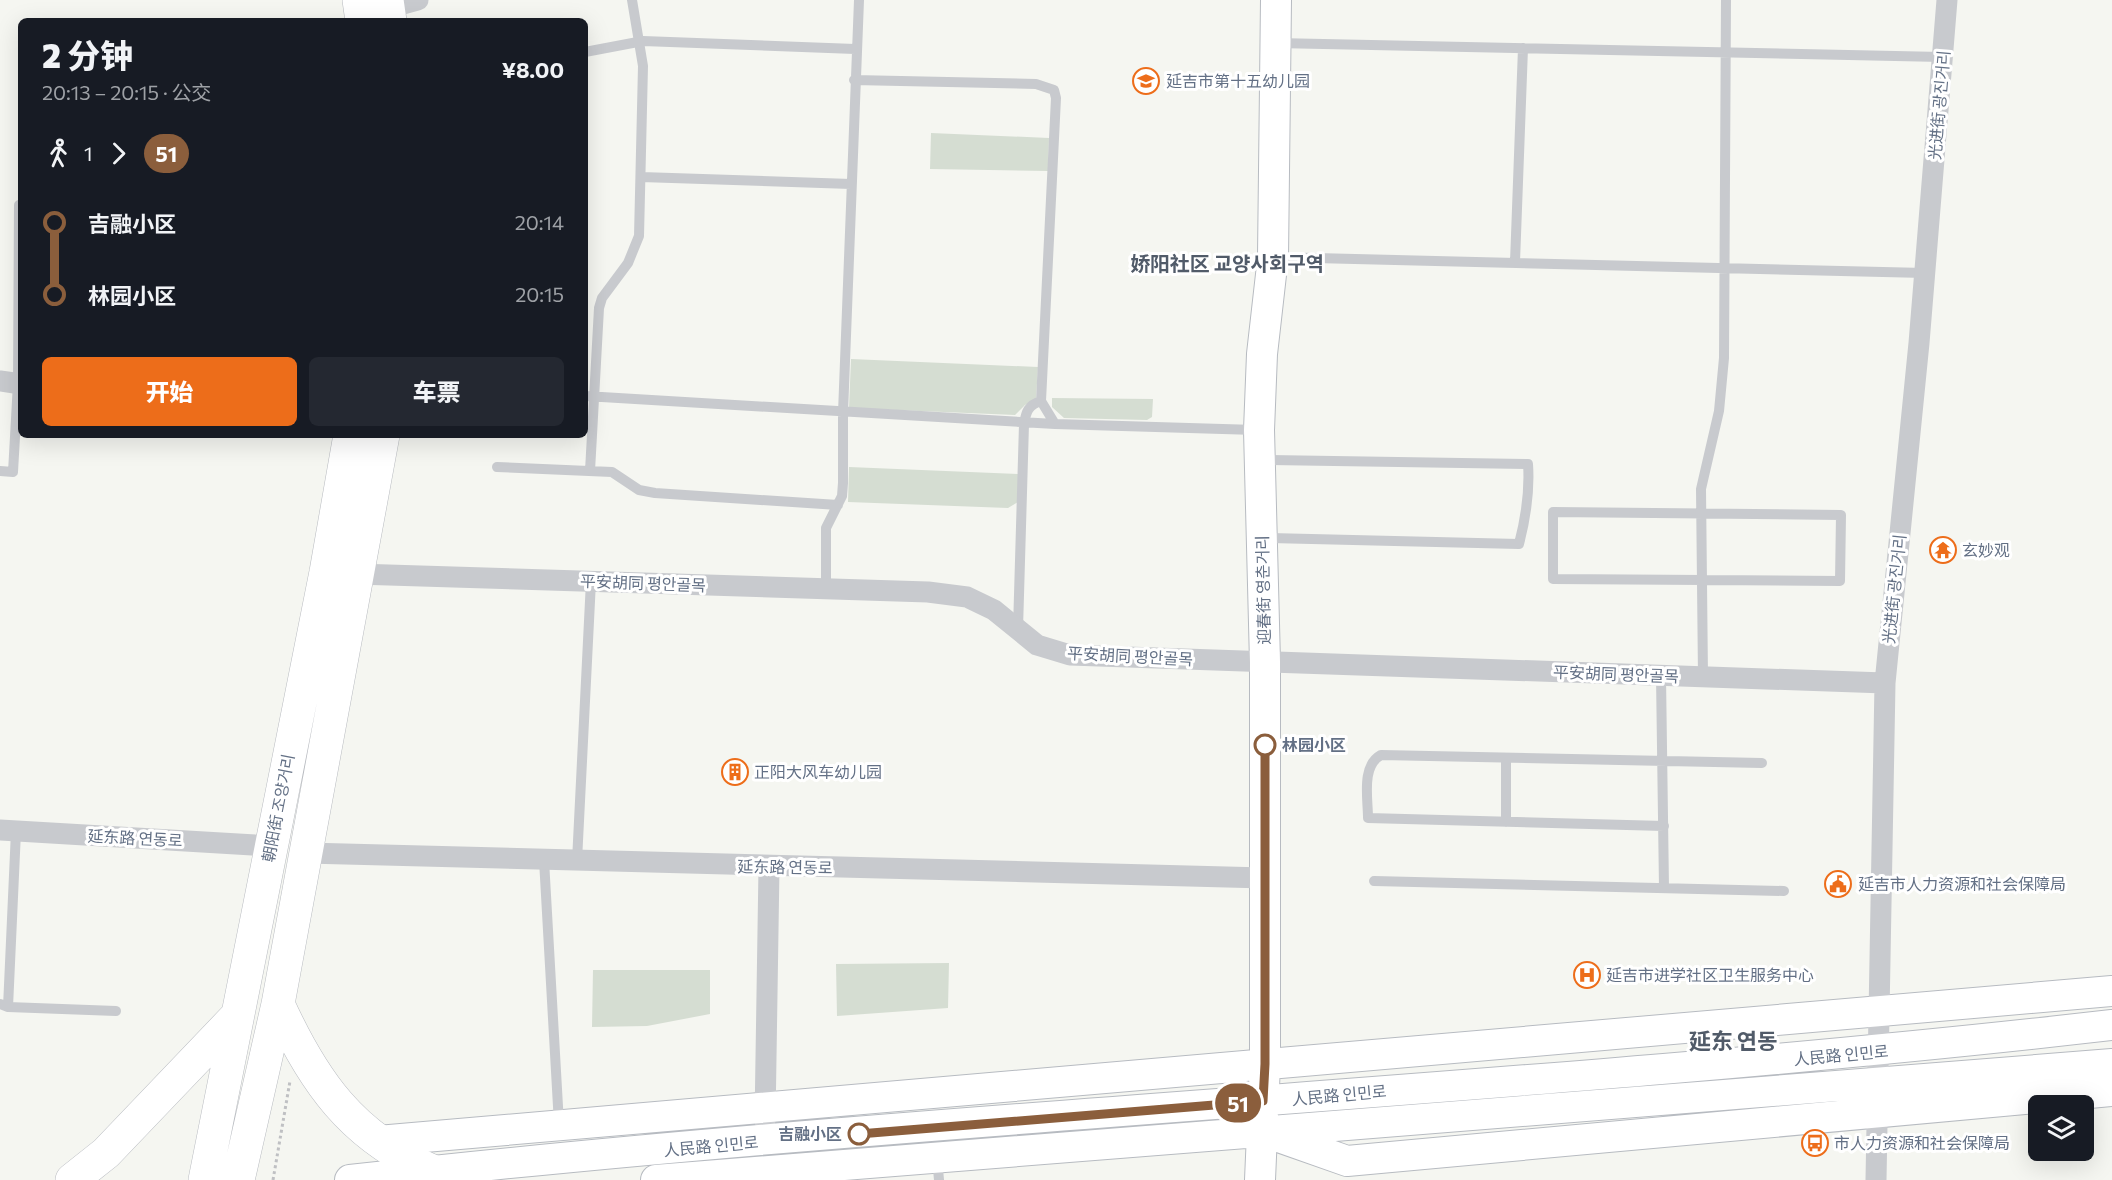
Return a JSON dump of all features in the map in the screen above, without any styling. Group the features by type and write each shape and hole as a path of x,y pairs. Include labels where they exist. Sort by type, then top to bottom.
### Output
{"main road":[{"name":"朝阳街 조양거리","path":"205,1180 235,1018 326,572 349,438"},
{"path":"238,1180 278,1004 382,438"},
{"path":"278,1004 296,1044 319,1082 337,1104 378,1142 432,1172"},
{"path":"72,1180 106,1153 235,1018"}],"street":[{"name":"迎春街 영춘거리","path":"1260,1180 1265,1064 1265,662 1259,430 1262,354 1273,257 1276,0"},
{"name":"光进街 광진거리","path":"1876,1180 1885,683 1925,273 1947,0"},
{"name":"平安胡同 평안골목","path":"356,574 928,592 967,597 994,610 1037,645 1070,655 1885,683"},
{"name":"延东路 연동로","path":"8,831 271,846"},
{"name":"延东路 연동로","path":"306,854 1265,878"},
{"path":"764,1141 769,867"},
{"path":"378,1142 2112,991"},
{"name":"人民路 인민로","path":"350,1180 764,1141 1879,1052 2112,1025"},
{"path":"1662,1069 1674,1028"},
{"name":"人民路 인민로","path":"656,1180 938,1169 1262,1131 2112,1064"},
{"path":"1262,1131 1347,1161 2112,1091"}],"lane":[{"path":"590,471 589,397 599,308 602,298 628,263 639,236 643,66 632,0"},
{"path":"826,589 826,528 838,505 843,483 843,412 855,49 859,0"},
{"path":"1703,677 1700,580 1701,489 1723,383 1726,0"},
{"path":"588,51 639,42 855,49"},
{"path":"1276,43 1942,57"},
{"path":"1515,262 1523,48"},
{"path":"854,80 1036,84 1054,90 1056,98 1041,401 1055,424"},
{"path":"641,177 851,184"},
{"path":"0,471 13,472 13,383 18,235"},
{"path":"1273,257 1925,273"},
{"path":"589,397 1024,424 1259,430"},
{"path":"1018,630 1024,424 1027,410 1033,403 1041,401"},
{"path":"1260,460 1528,464 1529,486 1528,509 1519,544 1262,538"},
{"path":"497,467 612,472 639,490 655,493 838,505"},
{"path":"1553,512 1700,514 1841,515 1840,581 1553,579 1553,512"},
{"path":"577,861 591,581"},
{"path":"1661,676 1664,888"},
{"path":"1664,826 1368,818 1368,778 1372,760 1382,755 1762,763"},
{"path":"1506,758 1506,822"},
{"path":"8,831 4,1005 116,1011"},
{"path":"544,860 559,1126"},
{"path":"1374,881 1784,891"}],"shaded area":[{"path":"931,133 1049,138 1048,171 930,169"},
{"path":"851,359 1038,367 1036,399 1025,405 1015,415 849,408"},
{"path":"1052,398 1153,399 1152,417 1147,420 1064,418 1052,407"},
{"path":"849,467 1018,474 1018,502 1008,508 848,502"},
{"path":"949,963 948,1008 837,1016 836,964"},
{"path":"593,970 710,970 710,1014 647,1026 592,1027"}],"bus line":[{"name":"51","path":"859,1134 1263,1101 1265,745"}],"place":[{"name":"延吉市第十五幼儿园","path":"1146,81"},
{"name":"玄妙观","path":"1943,550"},
{"name":"林园小区","path":"1265,745"},
{"name":"正阳大风车幼儿园","path":"735,772"},
{"name":"延吉市人力资源和社会保障局","path":"1838,884"},
{"name":"延吉市进学社区卫生服务中心","path":"1587,975"},
{"name":"吉融小区","path":"859,1134"},
{"name":"市人力资源和社会保障局","path":"1815,1143"}],"district":[{"name":"娇阳社区 교양사회구역","path":"1227,264"},
{"name":"延东 연동","path":"1733,1041"}]}
